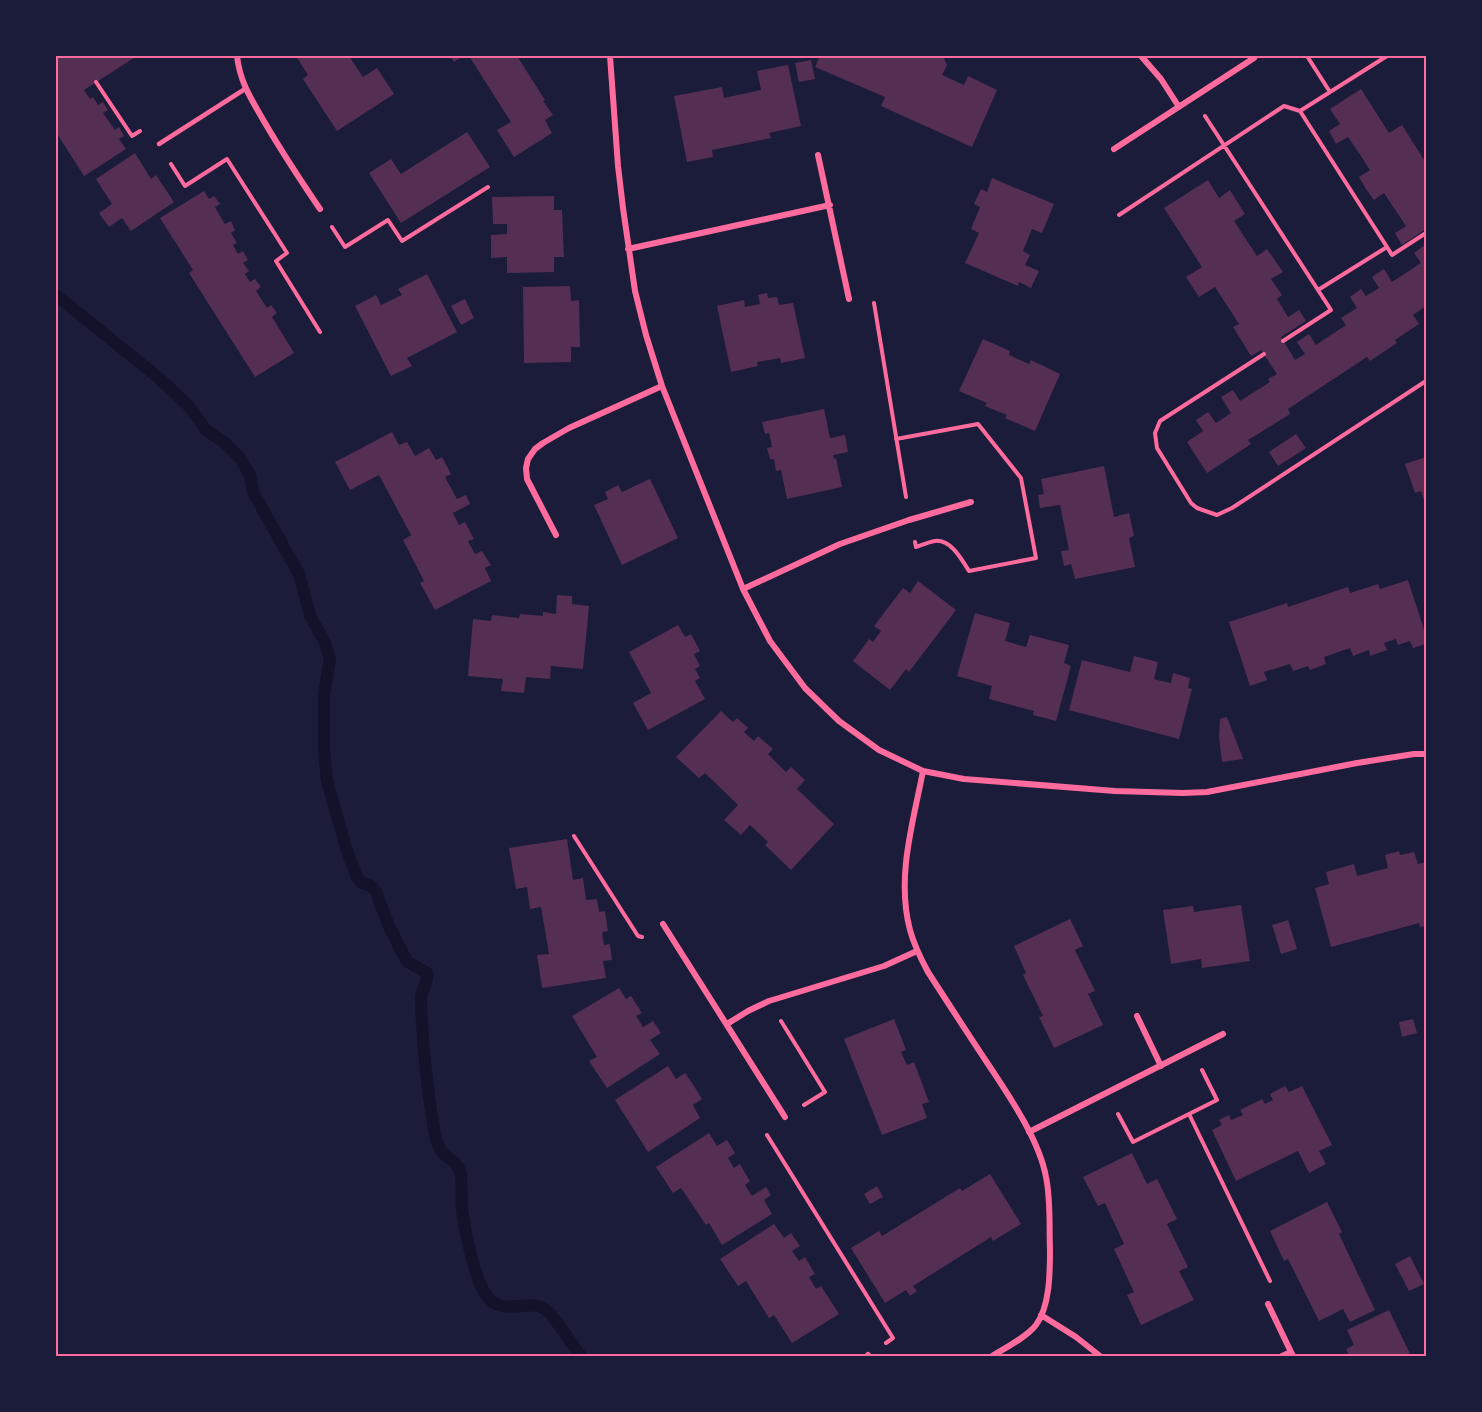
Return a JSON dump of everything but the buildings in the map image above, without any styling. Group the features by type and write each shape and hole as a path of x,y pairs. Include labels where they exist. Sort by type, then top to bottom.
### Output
{"street":[{"path":"237,56 245,89 276,142 320,209"},
{"path":"610,56 618,166 628,249 646,335 663,386 743,589 770,641 805,688 839,721 879,750 923,771 964,779 1115,790 1207,792 1357,763 1426,754"},
{"path":"1141,56 1161,79 1179,107"},
{"path":"1114,149 1254,58"},
{"path":"818,155 849,299"},
{"path":"628,249 830,205"},
{"path":"556,535 526,479 528,459 543,443 568,428 663,386"},
{"path":"743,589 840,544 909,520 972,502"},
{"path":"923,771 905,862 904,885 910,930 917,951 928,972 1014,1104 1029,1132 1046,1176 1049,1279 1047,1298 1036,1326 992,1356"},
{"path":"663,924 785,1117"},
{"path":"727,1024 769,1001 884,966 917,951"},
{"path":"1137,1016 1161,1066"},
{"path":"1029,1132 1223,1034"},
{"path":"1268,1304 1292,1354 1282,1356"},
{"path":"1041,1315 1101,1356"}],"lane":[{"path":"159,144 245,89"}],"path":[{"path":"1307,56 1330,92"},
{"path":"1300,111 1387,56"},
{"path":"96,82 132,136 147,127 185,186 227,159 287,253 276,261 320,332"},
{"path":"1194,98 1331,310 1283,341"},
{"path":"1119,215 1284,106 1300,111 1392,255 1426,233"},
{"path":"320,209 345,247 388,220 402,241 488,187"},
{"path":"1318,290 1387,247"},
{"path":"849,299 873,294 896,439 909,520 916,547 938,540 950,545 969,572 1036,558 1021,478 978,424 896,439"},
{"path":"1264,354 1160,421 1155,433 1157,448 1191,503 1197,508 1217,514 1232,508 1426,381"},
{"path":"574,836 638,936 642,937"},
{"path":"769,1001 825,1092 764,1130 893,1338 868,1355"},
{"path":"1107,1093 1132,1142 1217,1100 1192,1050"},
{"path":"1189,1114 1273,1287 1268,1304"}],"waterway":[{"path":"56,295 160,379 189,406 206,430 225,443 240,458 250,475 253,492 299,574 310,615 325,643 330,659 324,695 324,750 327,781 347,851 357,877 376,892 389,926 408,962 427,973 427,980 421,995 423,1043 434,1130 440,1149 457,1165 460,1171 463,1217 478,1278 492,1302 507,1307 530,1305 545,1309 581,1356"}]}
